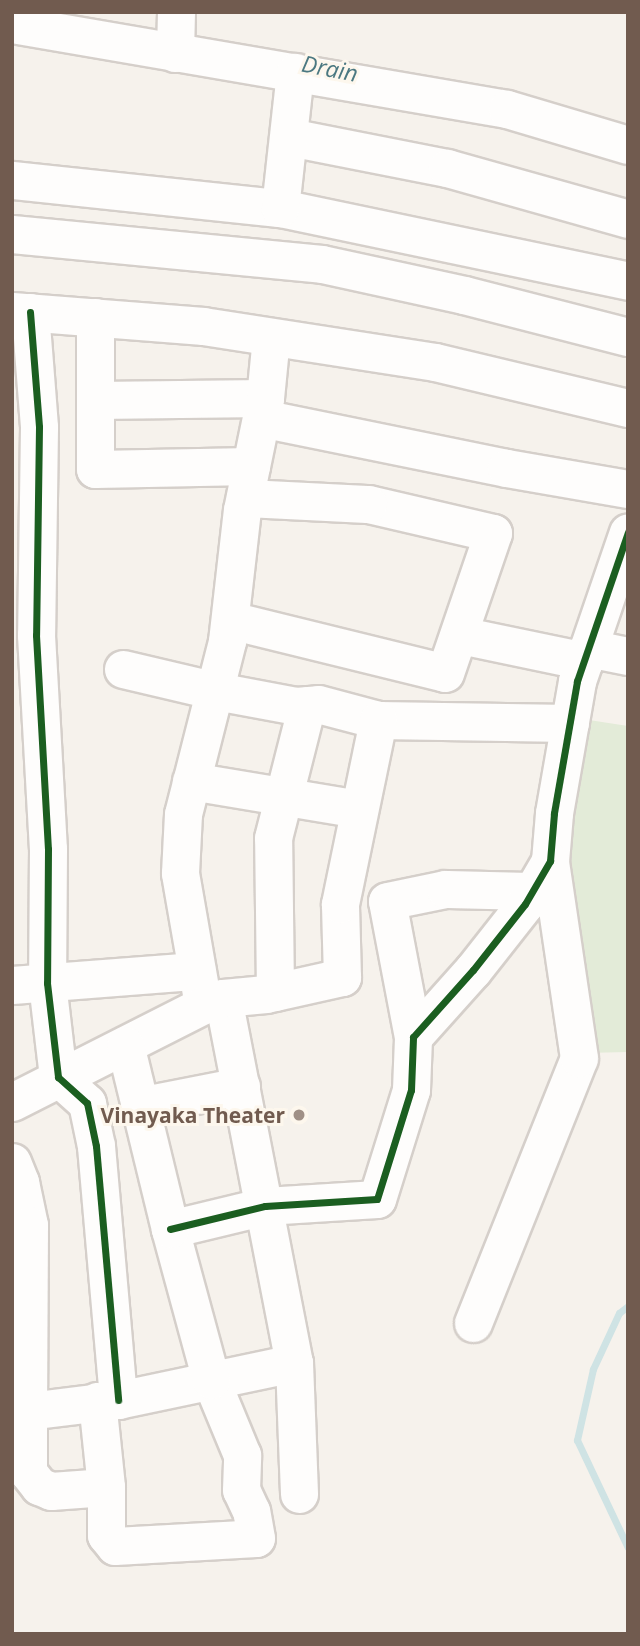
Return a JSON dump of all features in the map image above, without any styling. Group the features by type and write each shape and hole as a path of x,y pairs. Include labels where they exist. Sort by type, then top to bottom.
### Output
{"street":[{"path":"12,24 63,23 175,36 295,72 507,109 628,145"},
{"path":"280,208 295,72"},
{"path":"289,137 447,168 628,219"},
{"path":"12,180 280,208 628,281"},
{"path":"12,234 322,264 464,295 628,337"},
{"path":"125,1045 170,1229 211,1380 242,1455 241,1490 251,1511 256,1538 115,1546 106,1535 107,1401 96,1146 87,1103 58,1077 29,984 48,849 25,500 39,427 21,312 203,326 435,362 628,408"},
{"path":"95,317 95,469 248,482 368,504 493,533 445,673 230,620"},
{"path":"271,337 263,408 248,482 230,620 216,691 183,814 180,873 208,991 241,1086 265,1206 294,1363 299,1494"},
{"path":"95,400 263,408 628,489"},
{"path":"473,1323 579,1058 541,876 570,723 586,655 628,532"},
{"path":"460,635 586,655 628,656"},
{"path":"122,669 216,691 307,705 318,704 378,720 570,723"},
{"path":"275,992 273,838 307,705"},
{"path":"342,977 340,904 378,720"},
{"path":"191,781 359,809"},
{"path":"170,1229 265,1206 377,1199 411,1090 413,1037 387,901 445,889 541,876"},
{"path":"413,1037 473,970 541,876"},
{"path":"29,984 275,992 342,977 399,973"},
{"path":"12,1102 125,1045 208,991"},
{"path":"139,1106 241,1086"},
{"path":"12,1162 20,1182 29,1225 28,1411 19,1448 28,1472 39,1486 51,1490 106,1487"},
{"path":"28,1411 107,1401 294,1363"}],"green space":[{"path":"589,720 628,726 628,1052 585,1053 557,874"}],"waterway":[{"path":"628,1306 619,1313 593,1369 577,1440 628,1548"}],"cycle path":[{"path":"30,312 39,427 36,635 48,849 47,983 58,1077 87,1103 96,1146 118,1400"},
{"path":"170,1229 265,1206 377,1199 411,1090 413,1037 473,970 525,904 550,861 554,813 577,681 628,532"}],"place":[{"name":"Vinayaka Theater","path":"299,1115"}],"water label":[{"name":"Drain","path":"330,68"}]}
